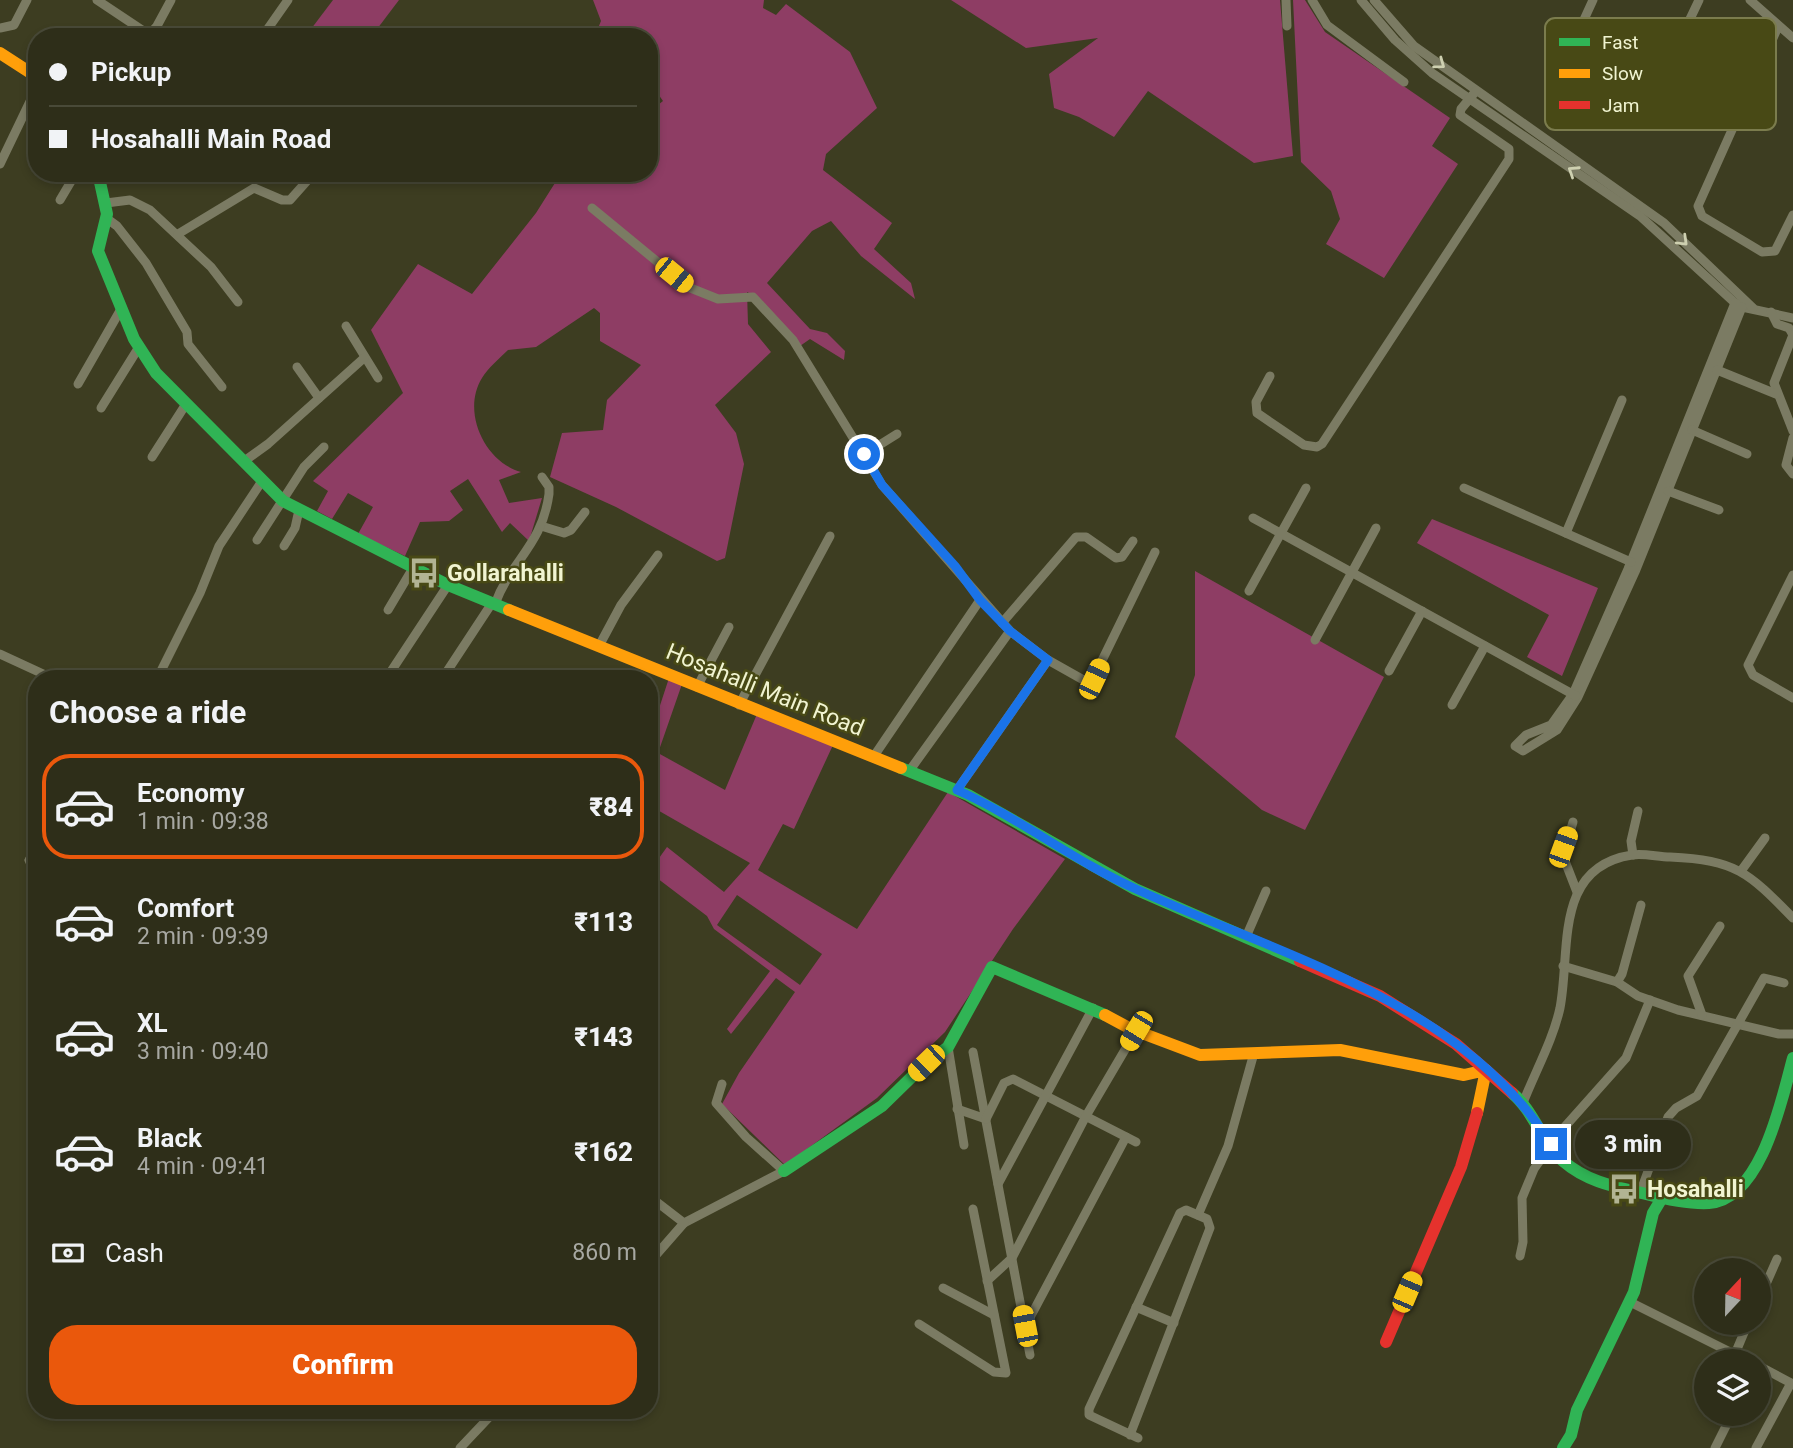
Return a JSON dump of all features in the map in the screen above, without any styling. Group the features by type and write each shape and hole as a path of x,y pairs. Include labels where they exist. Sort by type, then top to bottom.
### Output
{"street":[{"path":"0,28 14,25 27,0"},
{"path":"155,28 171,0"},
{"path":"268,28 288,0"},
{"path":"1286,0 1287,26"},
{"path":"1312,0 1327,25 1404,82"},
{"path":"1361,0 1413,57 1432,73 1473,94 1664,223 1753,308"},
{"path":"1374,0 1414,46 1473,94 1640,216 1739,305 1793,318"},
{"path":"1585,18 1593,0"},
{"path":"1690,18 1699,0"},
{"path":"1750,0 1769,18"},
{"path":"100,1 143,28"},
{"path":"1776,31 1778,27 1793,38"},
{"path":"0,53 28,71"},
{"path":"1270,376 1256,402 1257,414 1304,445 1318,447 1509,159 1509,149 1460,115 1473,94"},
{"path":"0,164 28,106"},
{"path":"1732,130 1698,205 1702,216 1762,252 1775,251 1793,215"},
{"path":"60,200 71,182"},
{"name":"Hosahalli Main Road","path":"100,182 106,203 106,218 98,251 139,347 156,373 283,501 448,585 656,670"},
{"path":"178,234 254,188 282,200 290,200 306,182"},
{"path":"106,203 123,200 139,203 178,234 212,267 238,302"},
{"path":"592,208 688,287 718,299 754,297 763,305 793,340 882,485 955,566 980,600 1010,631 1048,660 1087,682 1094,679 1155,552"},
{"path":"106,218 117,226 146,263 187,332 188,344 222,387"},
{"path":"1518,748 1526,736 1550,725 1576,696 1668,491 1717,370 1739,305"},
{"path":"1576,696 1739,305"},
{"path":"78,384 121,309"},
{"path":"1771,312 1777,324 1789,328 1793,335 1774,383 1776,394 1793,431"},
{"path":"346,326 377,378"},
{"path":"100,408 139,347"},
{"path":"243,462 268,444 364,358"},
{"path":"297,367 319,398"},
{"path":"1717,370 1776,394"},
{"path":"1566,533 1622,400"},
{"path":"152,457 186,404"},
{"path":"1692,430 1747,454"},
{"path":"864,454 897,434"},
{"path":"1793,438 1786,465 1793,474"},
{"path":"257,540 304,467 324,447"},
{"path":"448,670 494,604 502,584 530,550 541,526 549,494 549,487 542,477"},
{"path":"162,670 200,593 219,546 262,481"},
{"path":"1249,592 1306,488"},
{"path":"1464,488 1631,562"},
{"path":"1668,491 1719,510"},
{"path":"284,546 295,528 299,510"},
{"path":"541,526 564,533 571,530 585,512"},
{"path":"1253,519 1576,696"},
{"path":"1314,640 1376,528"},
{"path":"739,705 830,536"},
{"path":"1002,623 1076,537 1086,537 1116,558 1122,557 1133,541"},
{"path":"599,646 621,605 658,555"},
{"path":"388,610 413,568"},
{"path":"1793,575 1748,665 1753,675 1793,698"},
{"path":"392,670 448,585"},
{"path":"874,756 980,600"},
{"path":"1388,671 1422,611"},
{"path":"697,687 729,627"},
{"path":"909,771 1010,631"},
{"path":"1452,705 1485,646"},
{"path":"0,654 35,670"},
{"path":"957,790 1048,660"},
{"name":"Hosahalli Main Road","path":"658,671 957,790 1135,889 1380,996 1456,1044 1486,1070 1523,1103 1561,1160 1590,1180 1662,1198 1710,1203 1730,1194 1746,1180 1771,1138 1791,1079 1793,1058"},
{"path":"1633,855 1632,841 1638,811"},
{"path":"1573,822 1563,856 1577,892"},
{"path":"1741,871 1765,838"},
{"path":"1523,1103 1559,1009 1570,908 1577,892 1600,866 1633,855 1707,858 1741,871 1761,886 1793,918"},
{"path":"1245,937 1266,891"},
{"path":"1617,982 1622,974 1641,905"},
{"path":"1702,1015 1688,976 1720,926"},
{"path":"1563,966 1617,982 1650,1000 1737,1025 1793,1034"},
{"path":"658,1253 684,1223 784,1171 882,1106 926,1063 948,1047 992,967 1093,1008 1136,1031 1200,1055 1340,1050 1464,1074 1486,1070 1485,1084 1461,1167 1385,1342"},
{"path":"1640,1193 1668,1118 1676,1108 1697,1096 1764,978 1784,983"},
{"path":"1520,1256 1523,1242 1522,1198 1534,1169 1551,1144 1626,1058 1650,1000"},
{"path":"998,1184 1093,1008"},
{"path":"987,1281 1012,1258 1086,1116 1136,1031"},
{"path":"948,1047 964,1145"},
{"path":"974,1052 1030,1355"},
{"path":"1198,1215 1228,1146 1254,1054"},
{"path":"986,1119 1008,1079 1136,1142"},
{"path":"722,1084 716,1103 746,1137 784,1171"},
{"path":"957,1108 986,1119"},
{"path":"1025,1326 1126,1137"},
{"path":"1563,1448 1571,1435 1577,1410 1630,1302 1653,1213 1662,1198"},
{"path":"658,1203 684,1223"},
{"path":"919,1324 1002,1375 1006,1373 973,1209"},
{"path":"1185,1210 1198,1215 1207,1219 1210,1228 1134,1436 1089,1415 1091,1403 1180,1213 1185,1210"},
{"path":"1771,1273 1777,1259"},
{"path":"943,1288 994,1315"},
{"path":"1630,1302 1725,1349"},
{"path":"1136,1307 1174,1323"},
{"path":"1756,1448 1792,1383 1771,1372"},
{"path":"460,1448 487,1419"},
{"path":"1715,1448 1726,1426"}],"shaded area":[{"path":"333,0 399,0 378,28 312,28"},
{"path":"593,0 764,0 763,8 776,15 786,4 850,52 877,108 826,154 823,170 892,223 874,249 911,283 915,299 861,256 831,221 812,231 767,283 810,329 827,333 845,351 844,360 810,339 800,346 757,297 747,292 748,324 771,352 715,405 736,433 744,464 725,558 717,561 616,507 550,477 562,433 603,430 607,400 641,365 600,341 600,313 594,308 536,347 508,350 485,374 476,391 476,420 487,447 497,458 521,472 499,480 509,503 542,498 529,541 510,523 502,532 468,479 450,491 463,510 449,521 420,522 405,556 358,534 373,507 348,493 332,519 317,511 328,491 313,481 403,393 371,330 418,264 472,294 536,213 556,182 658,182 658,105 663,101 658,94 658,28 598,28 601,21"},
{"path":"951,0 1280,0 1293,156 1254,163 1148,91 1114,137 1079,117 1054,108 1049,74 1098,38 1026,48"},
{"path":"1293,0 1305,0 1325,32 1450,118 1432,146 1458,164 1384,278 1326,244 1340,219 1331,191 1301,162"},
{"path":"1432,519 1598,588 1562,676 1527,657 1549,615 1417,543"},
{"path":"1195,571 1384,677 1305,830 1262,810 1175,737 1195,675"},
{"path":"669,678 682,684 658,753 658,712"},
{"path":"757,714 833,745 794,829 783,824 758,870 857,929 948,792 1065,859 1013,929 945,1032 877,1098 785,1165 722,1104 739,1073 795,992 776,978 731,1034 727,1029 770,971 714,929 707,916 658,879 658,860 667,847 724,892 750,863 658,810 658,753 725,790","holes":["737,895 822,954 800,985 717,925"]}],"traffic: fast":[{"path":"100,182 107,214 98,251 134,339 156,373 283,501 448,585 509,610"},
{"path":"901,768 968,795 1135,889 1300,961"},
{"path":"784,1171 882,1106 926,1063 948,1047 992,967 1105,1015"},
{"path":"1512,1093 1520,1100 1556,1154 1582,1174 1613,1186 1661,1198 1709,1203 1727,1197 1743,1184 1756,1166 1776,1120 1793,1058"},
{"path":"1563,1448 1571,1435 1577,1410 1634,1292 1653,1213 1662,1198"}],"traffic: slow":[{"path":"0,53 28,71"},
{"path":"509,610 658,670"},
{"path":"658,670 901,768"},
{"path":"1105,1015 1131,1029 1200,1055 1340,1050 1464,1075 1486,1070 1477,1113"}],"traffic: jam":[{"path":"1300,961 1380,996 1456,1044 1512,1093"},
{"path":"1386,1342 1461,1167 1477,1113"}],"place":[{"name":"Gollarahalli","path":"424,573"},
{"name":"Hosahalli","path":"1624,1189"}],"route":[{"path":"864,454 882,485 955,566 980,600 1010,631 1048,660 957,790 1135,889 1380,996 1456,1044 1523,1103 1551,1144"}]}
